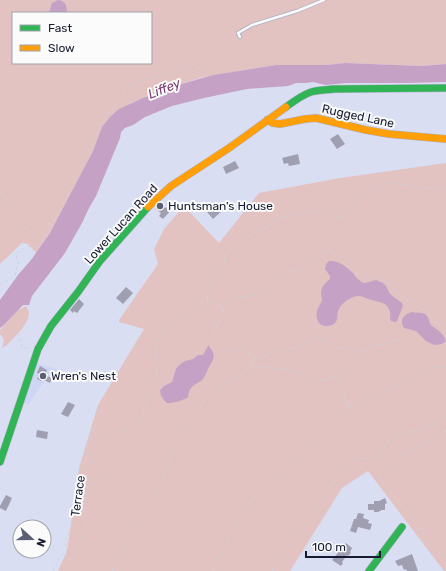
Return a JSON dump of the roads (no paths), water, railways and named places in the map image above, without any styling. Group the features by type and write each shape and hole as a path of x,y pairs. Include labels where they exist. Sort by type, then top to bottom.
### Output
{"street":[{"name":"Lower Lucan Road","path":"0,462 36,352 43,338 100,261 147,208 171,186 230,148 284,108 312,92 323,90 371,88 446,88"},
{"name":"Rugged Lane","path":"267,120 276,124 316,118 389,134 446,139"},
{"path":"369,571 402,527"}],"lane":[{"path":"240,37 238,33 252,25 297,11 324,0"}],"place":[{"name":"Huntsman's House","path":"160,206"},
{"name":"Wren's Nest","path":"43,376"}],"water label":[{"name":"Liffey","path":"164,88"}]}
